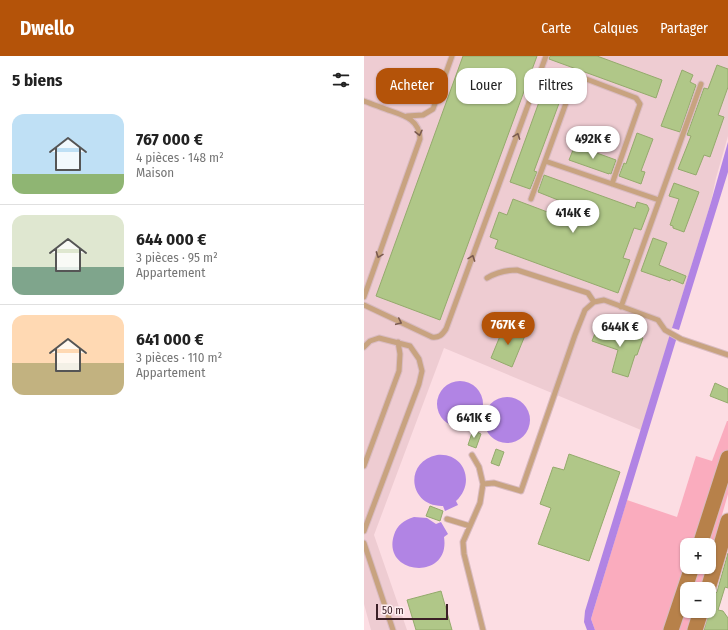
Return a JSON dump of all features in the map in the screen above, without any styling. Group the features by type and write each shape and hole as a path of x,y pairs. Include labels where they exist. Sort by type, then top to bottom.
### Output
{"street":[{"path":"702,538 728,458"},
{"path":"710,582 728,522"},
{"path":"671,630 690,574"},
{"path":"695,630 699,618"}],"lane":[{"path":"406,116 423,114 432,109 452,56"},
{"path":"364,305 432,337 439,337 444,333 546,56"},
{"path":"531,199 574,82 581,77 636,98 640,104 612,184"},
{"path":"621,307 701,84"},
{"path":"364,101 413,120 418,128 420,136 420,143 364,297"},
{"path":"545,161 659,200"},
{"path":"487,278 496,272 517,270 588,293 594,302"},
{"path":"483,484 494,484 521,490 575,335 586,310 594,302 604,300 658,320 665,330 677,337 728,355"},
{"path":"364,347 370,341 379,338 410,346 419,359 422,371 419,384 364,532"},
{"path":"364,466 399,370 400,354 398,342"},
{"path":"472,455 479,467 483,484 480,503 464,542 464,554 483,630"},
{"path":"447,518 470,526"},
{"path":"364,543 393,630"}],"shaded area":[{"path":"364,56 728,56 728,136 711,202 641,430 444,348 374,535 407,630 371,630 364,604"},
{"path":"728,142 728,172 679,330 672,328"},
{"path":"670,334 677,337 591,619 595,630 587,630 584,622 585,611"},
{"path":"460,381 473,385 479,391 483,404 479,417 473,423 460,427 447,423 441,417 437,404 441,391 447,385"},
{"path":"507,397 520,401 526,407 530,420 526,433 520,439 507,443 494,439 488,433 484,420 488,407 494,401"},
{"path":"728,421 728,494 715,538 680,538 680,574 705,574 703,582 680,582 680,618 692,618 689,630 595,630 591,619 627,500 677,517 696,456 712,461"},
{"path":"437,455 446,455 454,458 460,463 466,478 462,494 456,501 458,505 445,511 443,506 432,504 423,499 417,492 414,484 415,474 419,466 426,459"},
{"path":"414,517 427,518 436,524 441,522 448,534 444,537 443,551 437,561 428,567 417,568 406,565 397,559 393,548 394,535 397,528 404,521"}],"building":[{"path":"463,56 537,56 533,68 524,68 524,91 440,320 376,296 446,104 448,104 448,97 456,75 456,104 516,104 516,68 459,68"},
{"path":"550,56 597,56 662,80 656,98 587,73 587,68 574,68 549,59"},
{"path":"717,65 728,69 728,87 718,115 724,117 710,157 704,155 696,175 678,169 691,136 687,135 704,88 708,89"},
{"path":"682,70 693,75 690,82 696,85 680,132 661,126"},
{"path":"538,104 559,104 534,171 537,172 530,189 510,182"},
{"path":"637,133 653,139 641,171 645,172 641,184 619,176 624,163 626,164"},
{"path":"575,145 616,160 611,174 569,160"},
{"path":"544,175 635,208 637,202 647,205 649,209 641,230 634,228 623,258 630,260 618,293 495,248 498,240 490,237 499,212 507,215 513,199 558,216 563,202 538,192"},
{"path":"674,183 699,192 684,232 673,228 673,226 670,225 679,199 669,196"},
{"path":"653,238 667,243 659,265 686,276 683,284 671,279 670,281 641,271"},
{"path":"505,324 526,333 512,367 491,358"},
{"path":"598,326 643,338 637,355 635,355 628,377 612,372 618,350 592,341"},
{"path":"715,383 728,389 728,403 710,396"},
{"path":"473,430 481,434 476,448 468,445"},
{"path":"496,449 504,452 499,466 491,463"},
{"path":"569,454 620,472 589,561 538,544 551,508 540,504 553,467 564,470"},
{"path":"430,506 443,511 440,521 426,516"},
{"path":"728,553 728,588 725,587 718,610 723,611 728,618 728,630 704,630 707,618 716,618 717,592"},
{"path":"441,591 452,630 416,630 407,600"}]}
